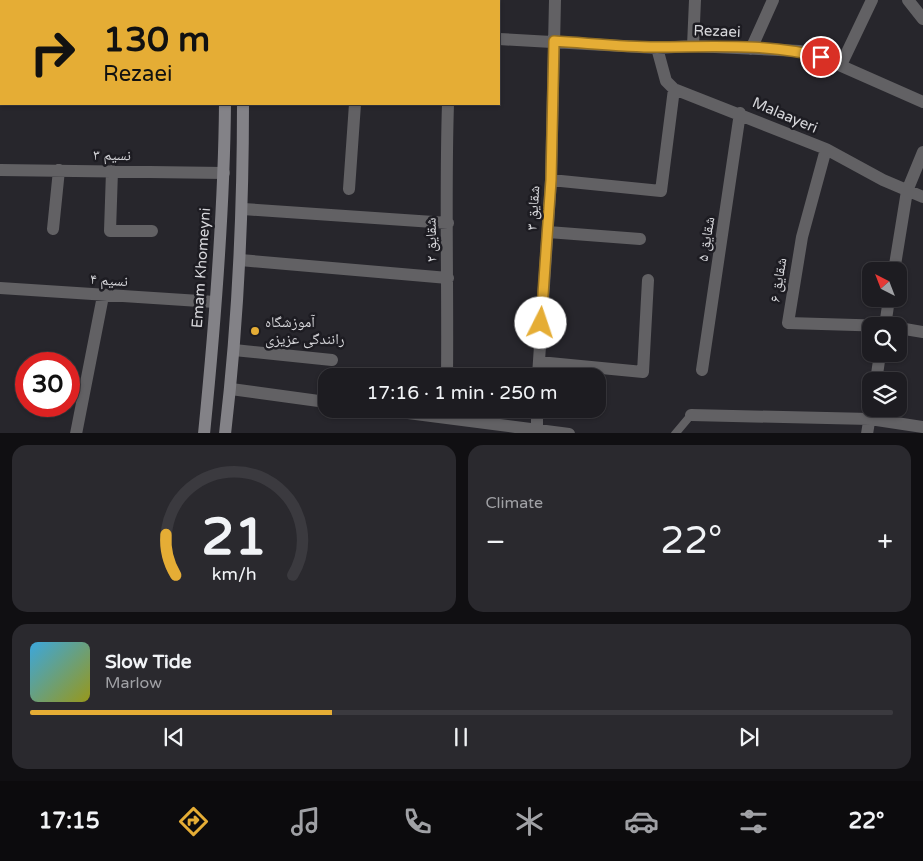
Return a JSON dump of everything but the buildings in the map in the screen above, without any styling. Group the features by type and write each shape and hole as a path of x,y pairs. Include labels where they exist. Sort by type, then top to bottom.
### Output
{"main road":[{"name":"Emam Khomeyni","path":"204,433 224,173 225,105"},
{"path":"225,433 231,389 243,209 244,105"}],"street":[{"name":"شقایق ۳","path":"539,368 551,180 555,0"},
{"path":"693,46 696,0"},
{"path":"751,49 773,0"},
{"path":"841,65 872,0"},
{"path":"908,0 923,19"},
{"name":"Rezaei","path":"500,39 656,48 693,46 800,51 841,65 923,102"},
{"path":"551,180 661,191 674,89 666,81 656,48"},
{"name":"Malaayeri","path":"674,89 740,113 826,149 907,191 923,197"},
{"path":"350,189 354,105"},
{"name":"شقایق ۲","path":"448,105 445,195 448,223 448,368"},
{"name":"شقایق ۵","path":"702,370 740,113"},
{"name":"شقایق ۶","path":"826,149 802,237 788,323 862,325"},
{"path":"895,262 907,191 923,152"},
{"name":"نسیم ۳","path":"0,170 224,173"},
{"path":"53,228 59,170"},
{"path":"112,171 110,232 152,231"},
{"path":"243,209 448,223"},
{"path":"548,232 640,239"},
{"path":"240,260 448,278"},
{"path":"539,362 643,372 648,280"},
{"name":"نسیم ۴","path":"0,288 215,302"},
{"path":"76,433 103,296"},
{"path":"907,329 923,332"},
{"path":"234,350 332,360"},
{"path":"231,389 318,401"},
{"path":"691,415 862,414"},
{"path":"867,433 870,417"},
{"path":"883,417 923,427"},
{"path":"446,418 561,433"},
{"path":"537,418 537,430"}],"lane":[{"path":"677,433 691,415"}],"place":[{"name":"آموزشگاه رانندگی عزیزی","path":"255,331"}],"route":[{"path":"541,323 551,180 554,41 656,48 693,46 800,51 821,57"}]}
